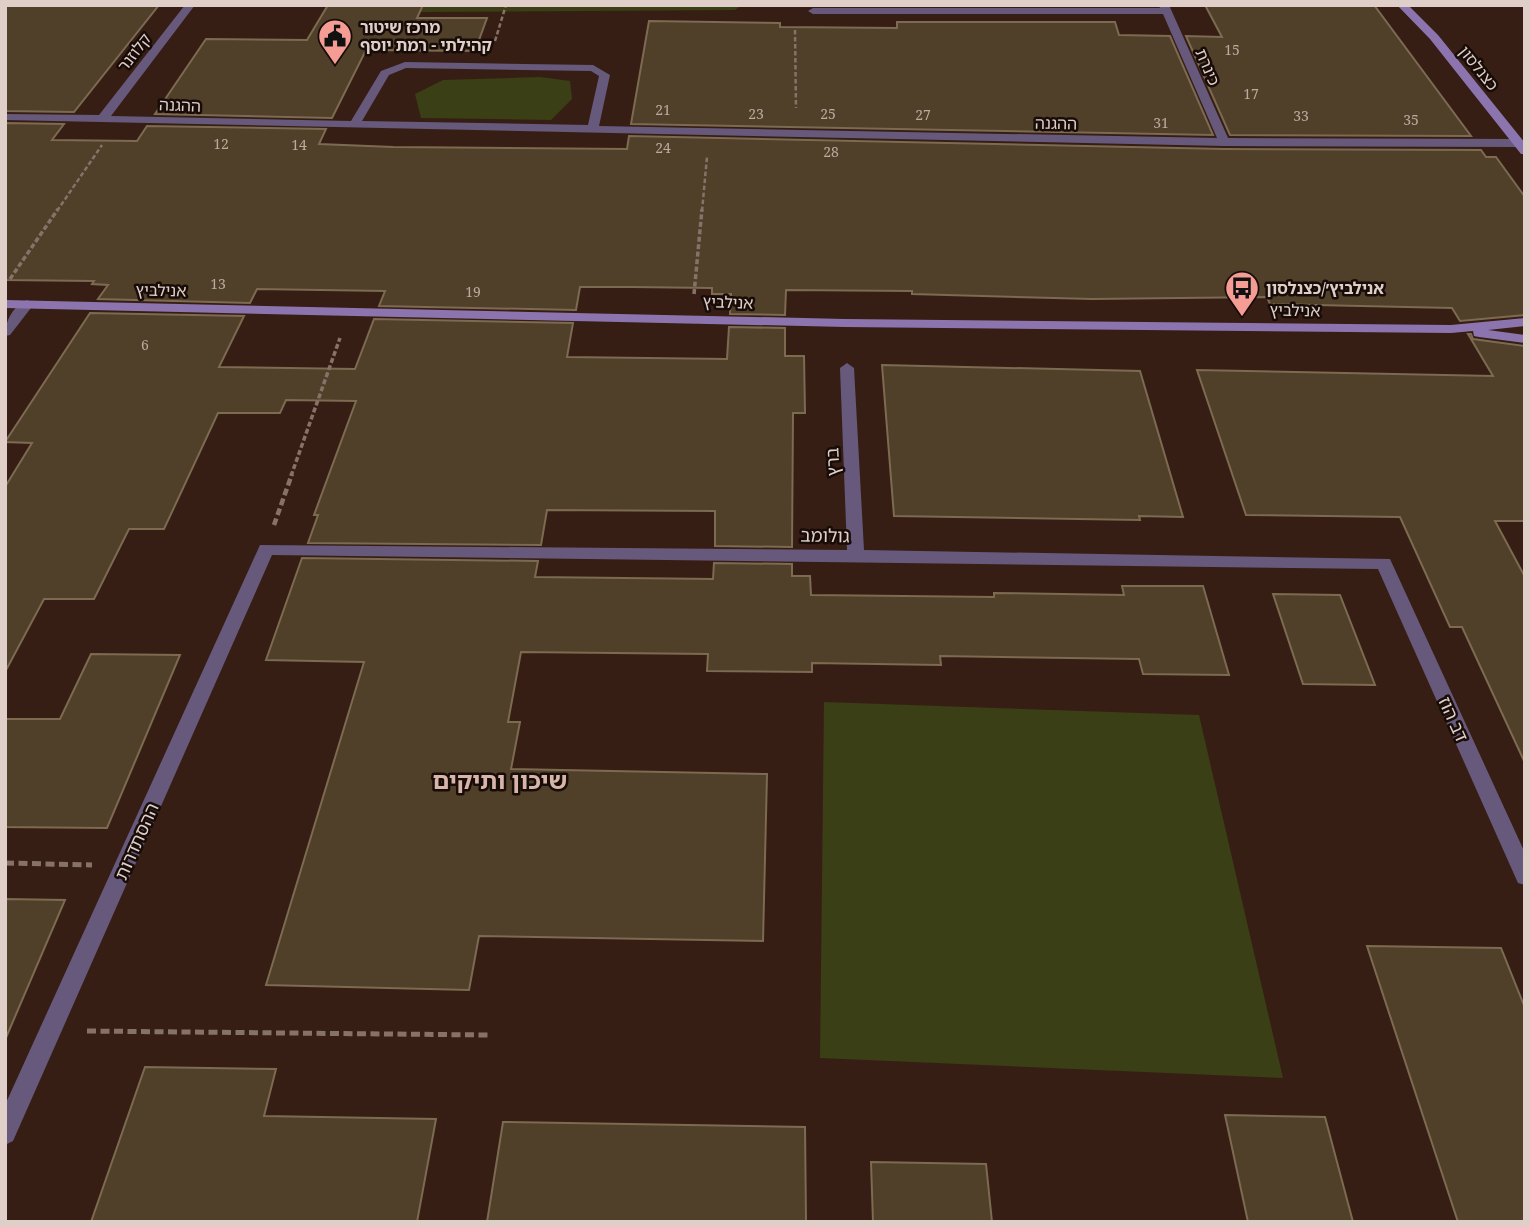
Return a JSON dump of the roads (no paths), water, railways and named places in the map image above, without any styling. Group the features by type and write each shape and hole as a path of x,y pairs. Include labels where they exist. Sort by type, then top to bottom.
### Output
{"street":[{"name":"קלוזנר","path":"103,118 190,5"},
{"name":"כצנלסון","path":"1402,5 1434,37 1522,147"},
{"name":"כצנלסון","path":"1419,5 1434,37"},
{"path":"813,11 1166,8"},
{"name":"כינרת","path":"1166,8 1224,142"},
{"path":"354,125 385,73 405,65 487,66 593,68 605,75 593,129"},
{"name":"ההגנה","path":"5,117 1522,147"},
{"name":"אנילביץ","path":"5,304 845,323 1451,329"},
{"path":"5,332 27,304"},
{"path":"1451,329 1525,322"},
{"path":"1451,329 1525,339"},
{"name":"ברץ","path":"847,368 856,555"},
{"name":"גולומב","path":"266,549 1384,563"},
{"name":"ההסתדרות","path":"5,1133 266,549"},
{"name":"דב הוז","path":"1384,563 1525,876"}],"place":[{"name":"מרכז שיטור קהילתי - רמת יוסף","path":"335,66"},
{"name":"אנילביץ׳/כצנלסון","path":"1242,318"}],"district":[{"name":"שיכון ותיקים","path":"500,779"}]}
